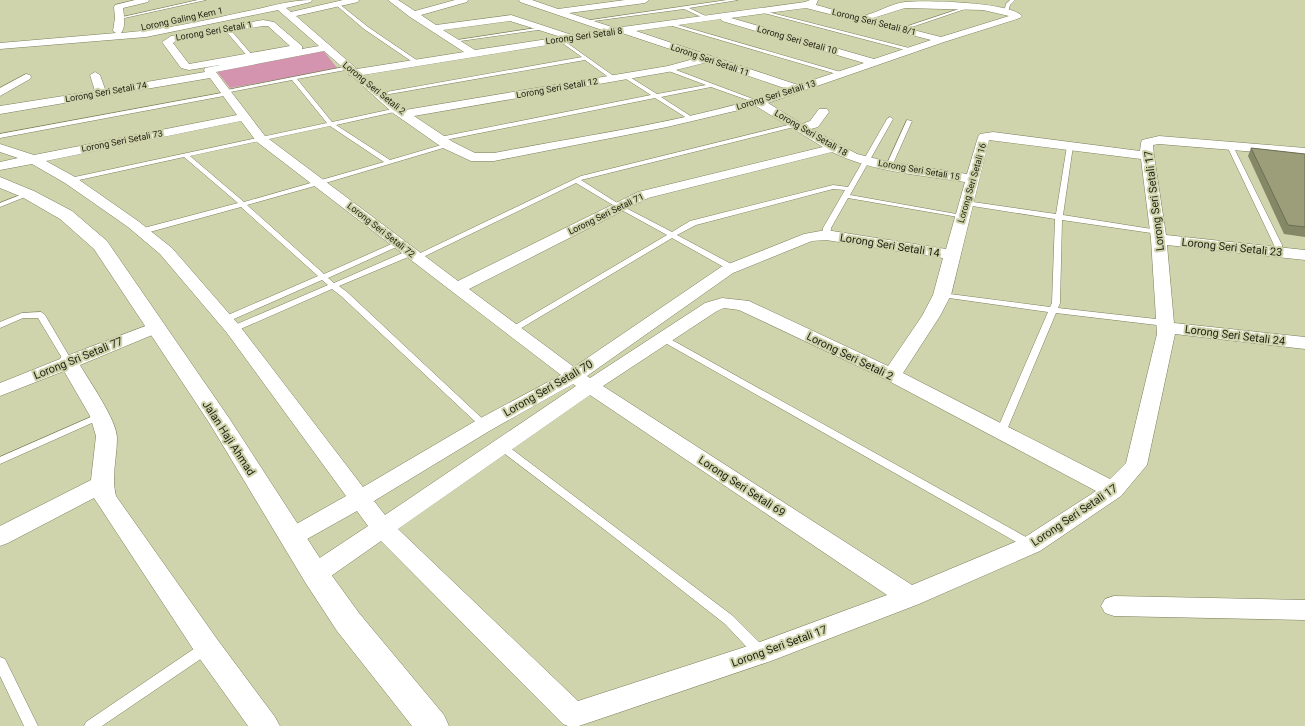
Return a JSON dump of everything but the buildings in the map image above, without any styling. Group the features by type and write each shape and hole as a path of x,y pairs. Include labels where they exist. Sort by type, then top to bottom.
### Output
{"street":[{"path":"118,31 120,18 118,7 145,0"},
{"name":"Lorong Galing Kem 1","path":"3,46 36,37 118,31 270,0"},
{"path":"3,46 146,34 308,0"},
{"path":"289,15 355,0"},
{"path":"392,0 472,52"},
{"path":"413,15 464,0"},
{"name":"Lorong Seri Setali 11","path":"523,0 798,89"},
{"path":"559,11 645,0"},
{"name":"Lorong Seri Setali 8","path":"351,70 416,62 560,39 762,12 811,2"},
{"name":"Lorong Seri Setali 8/1","path":"811,2 860,19 941,40"},
{"path":"860,19 906,5 969,7 1010,12"},
{"name":"Lorong Seri Setali 2","path":"280,7 378,94 401,112 444,142 476,158"},
{"name":"Lorong Seri Setali 13","path":"476,158 494,158 690,118 758,102 941,40 1017,17 1010,12"},
{"path":"433,28 511,18 572,38"},
{"name":"Lorong Seri Setali 10","path":"719,18 875,63"},
{"name":"Lorong Seri Setali 1","path":"268,23 298,48 189,67 186,66 167,42 174,38 226,28 268,23"},
{"path":"288,39 311,35"},
{"name":"Lorong Seri Setali 74","path":"0,110 102,93 326,48"},
{"name":"Lorong Seri Setali 12","path":"401,112 668,69 708,59"},
{"name":"Lorong Seri Setali 72","path":"213,71 226,92 261,139 582,381"},
{"path":"95,75 102,93"},
{"path":"0,93 26,77"},
{"name":"Lorong Seri Setali 18","path":"758,102 834,148 852,157 866,161"},
{"path":"798,126 814,124 824,112"},
{"name":"Lorong Seri Setali 73","path":"0,166 244,117"},
{"name":"Lorong Seri Setali 16","path":"892,375 931,316 942,295 984,137 993,136 1147,156"},
{"name":"Lorong Seri Setali 17","path":"382,528 573,715 761,654 910,597 1031,545 1113,490 1136,465 1166,334 1159,235 1147,156 1147,143 1151,141 1305,152"},
{"path":"0,148 33,159 70,180 143,231 166,251 229,324 382,528"},
{"name":"Lorong Seri Setali 71","path":"457,288 643,195 834,148"},
{"name":"Lorong Seri Setali 15","path":"866,161 972,179"},
{"name":"Jalan Haji Ahmad","path":"0,182 28,194 66,215 101,245 221,423 315,574 348,622 432,726"},
{"name":"Lorong Seri Setali 14","path":"826,235 953,255"},
{"name":"Lorong Seri Setali 70","path":"292,537 360,499 484,425 582,381 727,270 809,237 826,235"},
{"name":"Lorong Seri Setali 23","path":"1159,235 1305,255"},
{"name":"Lorong Seri Setali 2","path":"582,381 663,338 711,307 722,303 735,303 796,329 892,375 1113,490"},
{"name":"Lorong Seri Setali 24","path":"1165,325 1304,345"},
{"name":"Lorong Sri Setali 77","path":"0,390 156,327"},
{"path":"68,362 100,416 107,436 102,484 106,497 207,647 265,726"},
{"path":"315,574 501,446 582,381"},
{"name":"Lorong Seri Setali 69","path":"582,381 910,597"},
{"path":"0,537 102,484"},
{"path":"1114,606 1305,610"}],"lane":[{"path":"120,18 204,0"},
{"path":"586,21 736,0"},
{"path":"1010,12 1008,4 1013,0"},
{"path":"337,4 366,28 416,62"},
{"path":"684,7 708,19"},
{"path":"901,29 969,7"},
{"path":"762,12 911,50"},
{"path":"671,24 842,74"},
{"path":"226,28 251,57"},
{"path":"453,41 542,28"},
{"path":"560,39 613,78"},
{"path":"378,94 586,58"},
{"path":"668,69 758,102"},
{"path":"0,136 293,78 351,70"},
{"path":"625,76 690,118"},
{"path":"293,78 331,124 388,162"},
{"path":"143,231 320,183 388,162 444,142 712,85"},
{"path":"70,180 331,124 401,112"},
{"path":"826,235 828,228 890,119"},
{"path":"890,166 909,122"},
{"path":"229,324 333,286 408,251 576,180 591,175 798,126"},
{"path":"1001,432 1054,310 1057,295 1059,217 1070,146"},
{"path":"1230,146 1278,245 1279,252"},
{"path":"185,155 238,200 241,205 333,286 344,294 484,425"},
{"path":"576,180 620,207 732,268"},
{"path":"513,330 693,223 833,187 850,189"},
{"path":"0,205 28,194"},
{"path":"846,196 964,210 1059,217 1159,235"},
{"path":"229,324 323,277 408,251"},
{"path":"942,295 1165,325"},
{"path":"0,325 22,316 41,316 68,362"},
{"path":"663,338 1031,545"},
{"path":"0,461 100,416"},
{"path":"501,446 610,527 729,620 761,654"},
{"path":"91,726 207,647"},
{"path":"0,663 31,726"}],"shaded area":[{"path":"322,49 338,69 230,88 215,69"}]}
